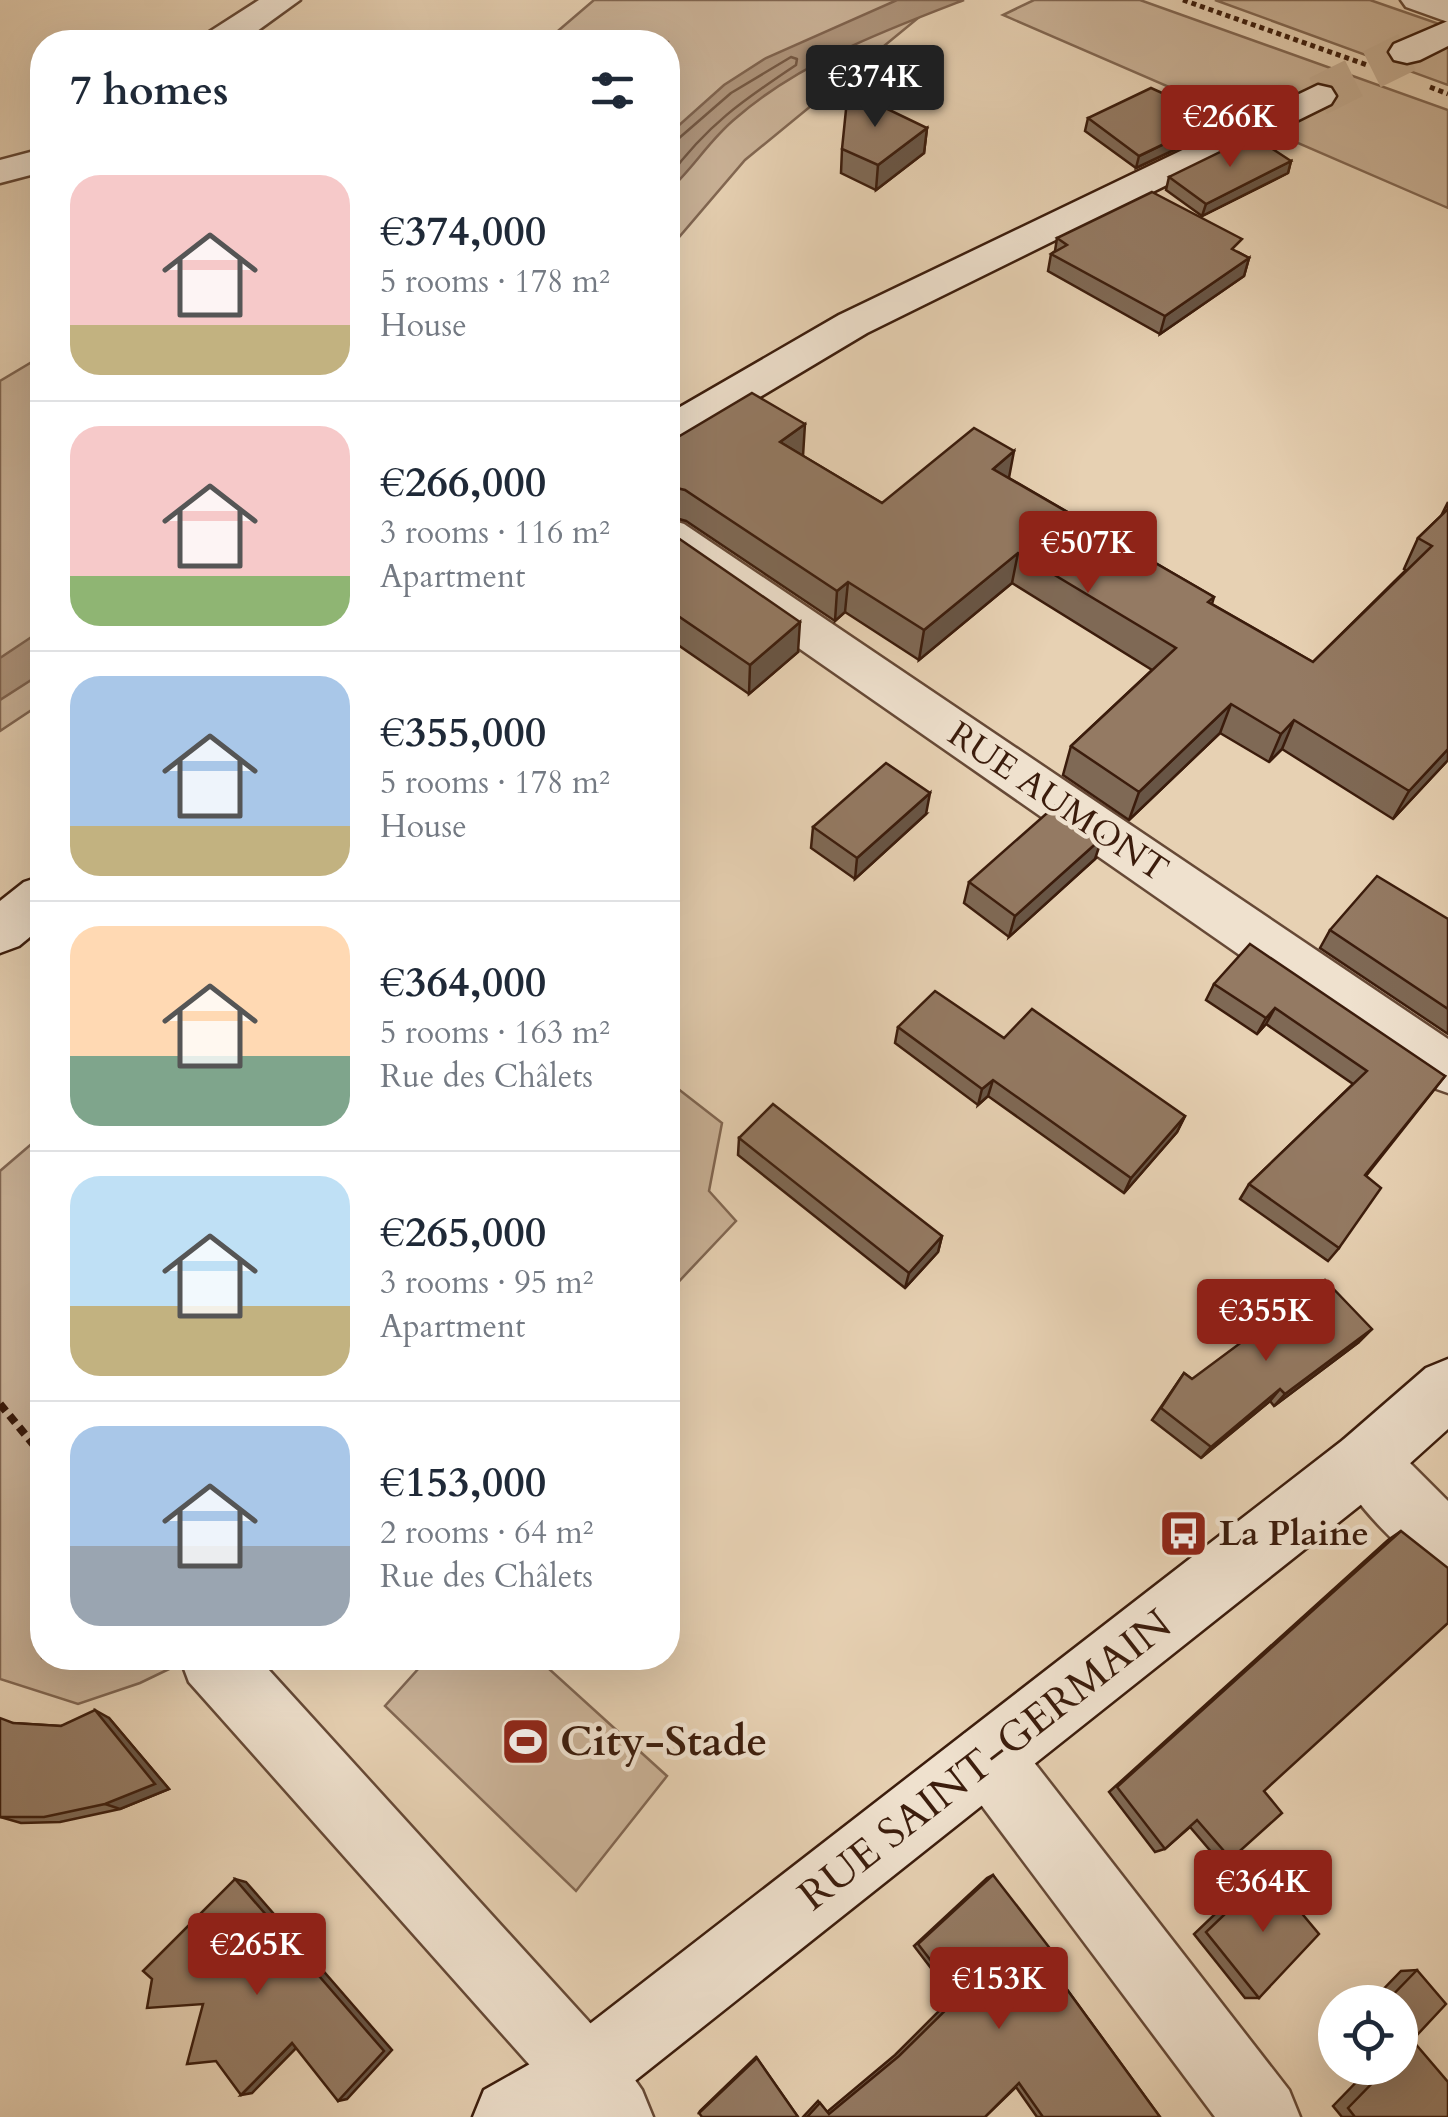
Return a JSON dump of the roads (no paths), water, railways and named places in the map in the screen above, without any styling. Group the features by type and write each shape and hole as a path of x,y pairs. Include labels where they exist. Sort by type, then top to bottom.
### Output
{"street":[{"path":"238,30 282,0"},
{"path":"1418,0 1448,12"},
{"path":"1392,60 1448,32"},
{"path":"680,426 854,324 1318,96"},
{"path":"0,172 30,163"},
{"name":"RUE AUMONT","path":"680,543 1448,1070"},
{"path":"0,931 30,907"},
{"name":"RUE SAINT-GERMAIN","path":"512,2117 600,2095 988,1758 1366,1462 1448,1389"},
{"path":"1366,1462 1448,1547"},
{"path":"224,1670 600,2095"},
{"path":"988,1758 1262,2117"}],"water":[{"path":"897,0 964,0 845,49 788,80 726,127 680,178 680,124 724,85 766,58"},
{"path":"30,638 30,681 0,700 0,658"}],"tunnel":[{"path":"1318,96 1407,52"}],"place":[{"name":"La Plaine","path":"1184,1534"},
{"name":"City-Stade","path":"525,1741"}]}
